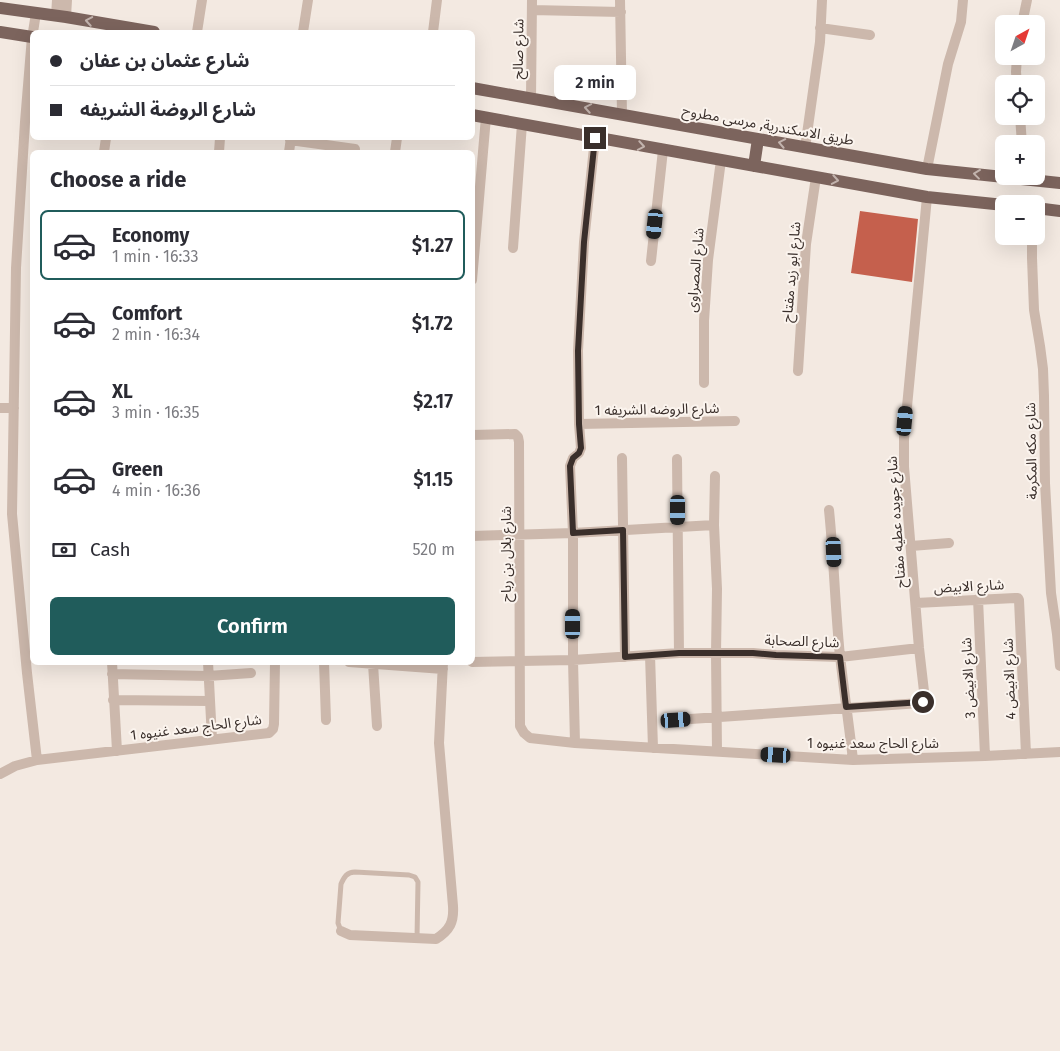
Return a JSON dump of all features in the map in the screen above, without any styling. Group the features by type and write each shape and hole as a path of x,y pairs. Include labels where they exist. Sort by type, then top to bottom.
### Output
{"main road":[{"path":"0,8 142,30"},
{"path":"0,32 30,37"},
{"name":"طريق الاسكندرية, مرسى مطروح","path":"475,89 805,148 926,168 995,175"},
{"path":"475,115 927,197 995,204"},
{"path":"754,166 758,139"},
{"name":"طريق الاسكندرية, مرسى مطروح","path":"1045,181 1060,183"},
{"path":"1045,209 1060,211"}],"street":[{"path":"57,0 61,16"},
{"path":"61,16 67,0"},
{"path":"197,30 202,0"},
{"path":"303,30 308,0"},
{"path":"433,30 437,0"},
{"path":"620,0 622,114"},
{"path":"805,148 820,42 822,0"},
{"path":"926,168 948,64 961,22 963,0"},
{"path":"1024,15 1027,0"},
{"path":"532,5 621,12"},
{"name":"شارع صالح","path":"531,98 532,5"},
{"path":"33,30 36,13"},
{"path":"820,28 870,35"},
{"path":"30,61 16,268 12,514 36,760"},
{"path":"475,223 478,166 486,117"},
{"path":"513,248 522,124"},
{"path":"575,743 573,533 570,466 573,458 579,453 581,448 578,351 584,242 595,138"},
{"path":"296,140 354,149"},
{"path":"651,261 663,150"},
{"name":"شارع المصراوى","path":"704,383 704,321 708,260 721,160"},
{"name":"شارع ابو زيد مفتاح","path":"798,371 806,244 816,177"},
{"name":"شارع جويده عطيه مفتاح","path":"846,707 920,703 925,700 926,696 904,467 904,438 927,197"},
{"name":"شارع مكه المكرمة","path":"1032,245 1034,310 1043,378 1045,483 1051,593 1060,666"},
{"path":"0,408 14,408"},
{"name":"شارع الروضه الشريفه 1","path":"579,424 735,421"},
{"name":"شارع بلال بن رباح","path":"475,435 515,434 519,442 520,719"},
{"path":"622,458 625,657"},
{"path":"677,459 679,653"},
{"path":"715,476 714,525 717,589 716,717 718,752"},
{"path":"829,510 834,552 840,657 853,760"},
{"path":"475,536 573,533 714,525"},
{"path":"911,546 949,543"},
{"name":"شارع الابيض","path":"916,603 1015,598 1018,598 1020,603"},
{"name":"شارع الابيض 3","path":"978,599 985,756"},
{"name":"شارع الابيض 4","path":"1020,603 1020,644 1026,754"},
{"name":"شارع الصحابة","path":"475,662 573,660 679,653 753,653 840,657 920,648"},
{"path":"650,655 653,748"},
{"path":"112,665 117,751"},
{"path":"208,665 212,739"},
{"name":"شارع الحاج سعد غنيوه 1","path":"0,774 15,766 36,760 269,733 273,729 274,724 275,665"},
{"path":"324,665 326,720"},
{"path":"373,665 377,726"},
{"path":"341,931 350,935 436,939 444,934 450,926 453,916 438,743 443,666 408,665"},
{"path":"112,674 208,676 251,673"},
{"path":"113,700 209,701"},
{"path":"676,720 846,707"},
{"name":"شارع الحاج سعد غنيوه 1","path":"520,719 520,726 530,738 575,743 718,752 853,760 1060,752"}],"lane":[{"path":"341,931 338,923 341,884 346,875 350,872 409,874 415,877 418,882 417,938"}],"building":[{"path":"860,211 918,219 912,282 851,273"}],"route":[{"path":"595,138 584,242 578,351 581,448 571,461 570,466 573,533 623,530 625,657 679,653 753,653 840,657 846,707 923,702"}]}
